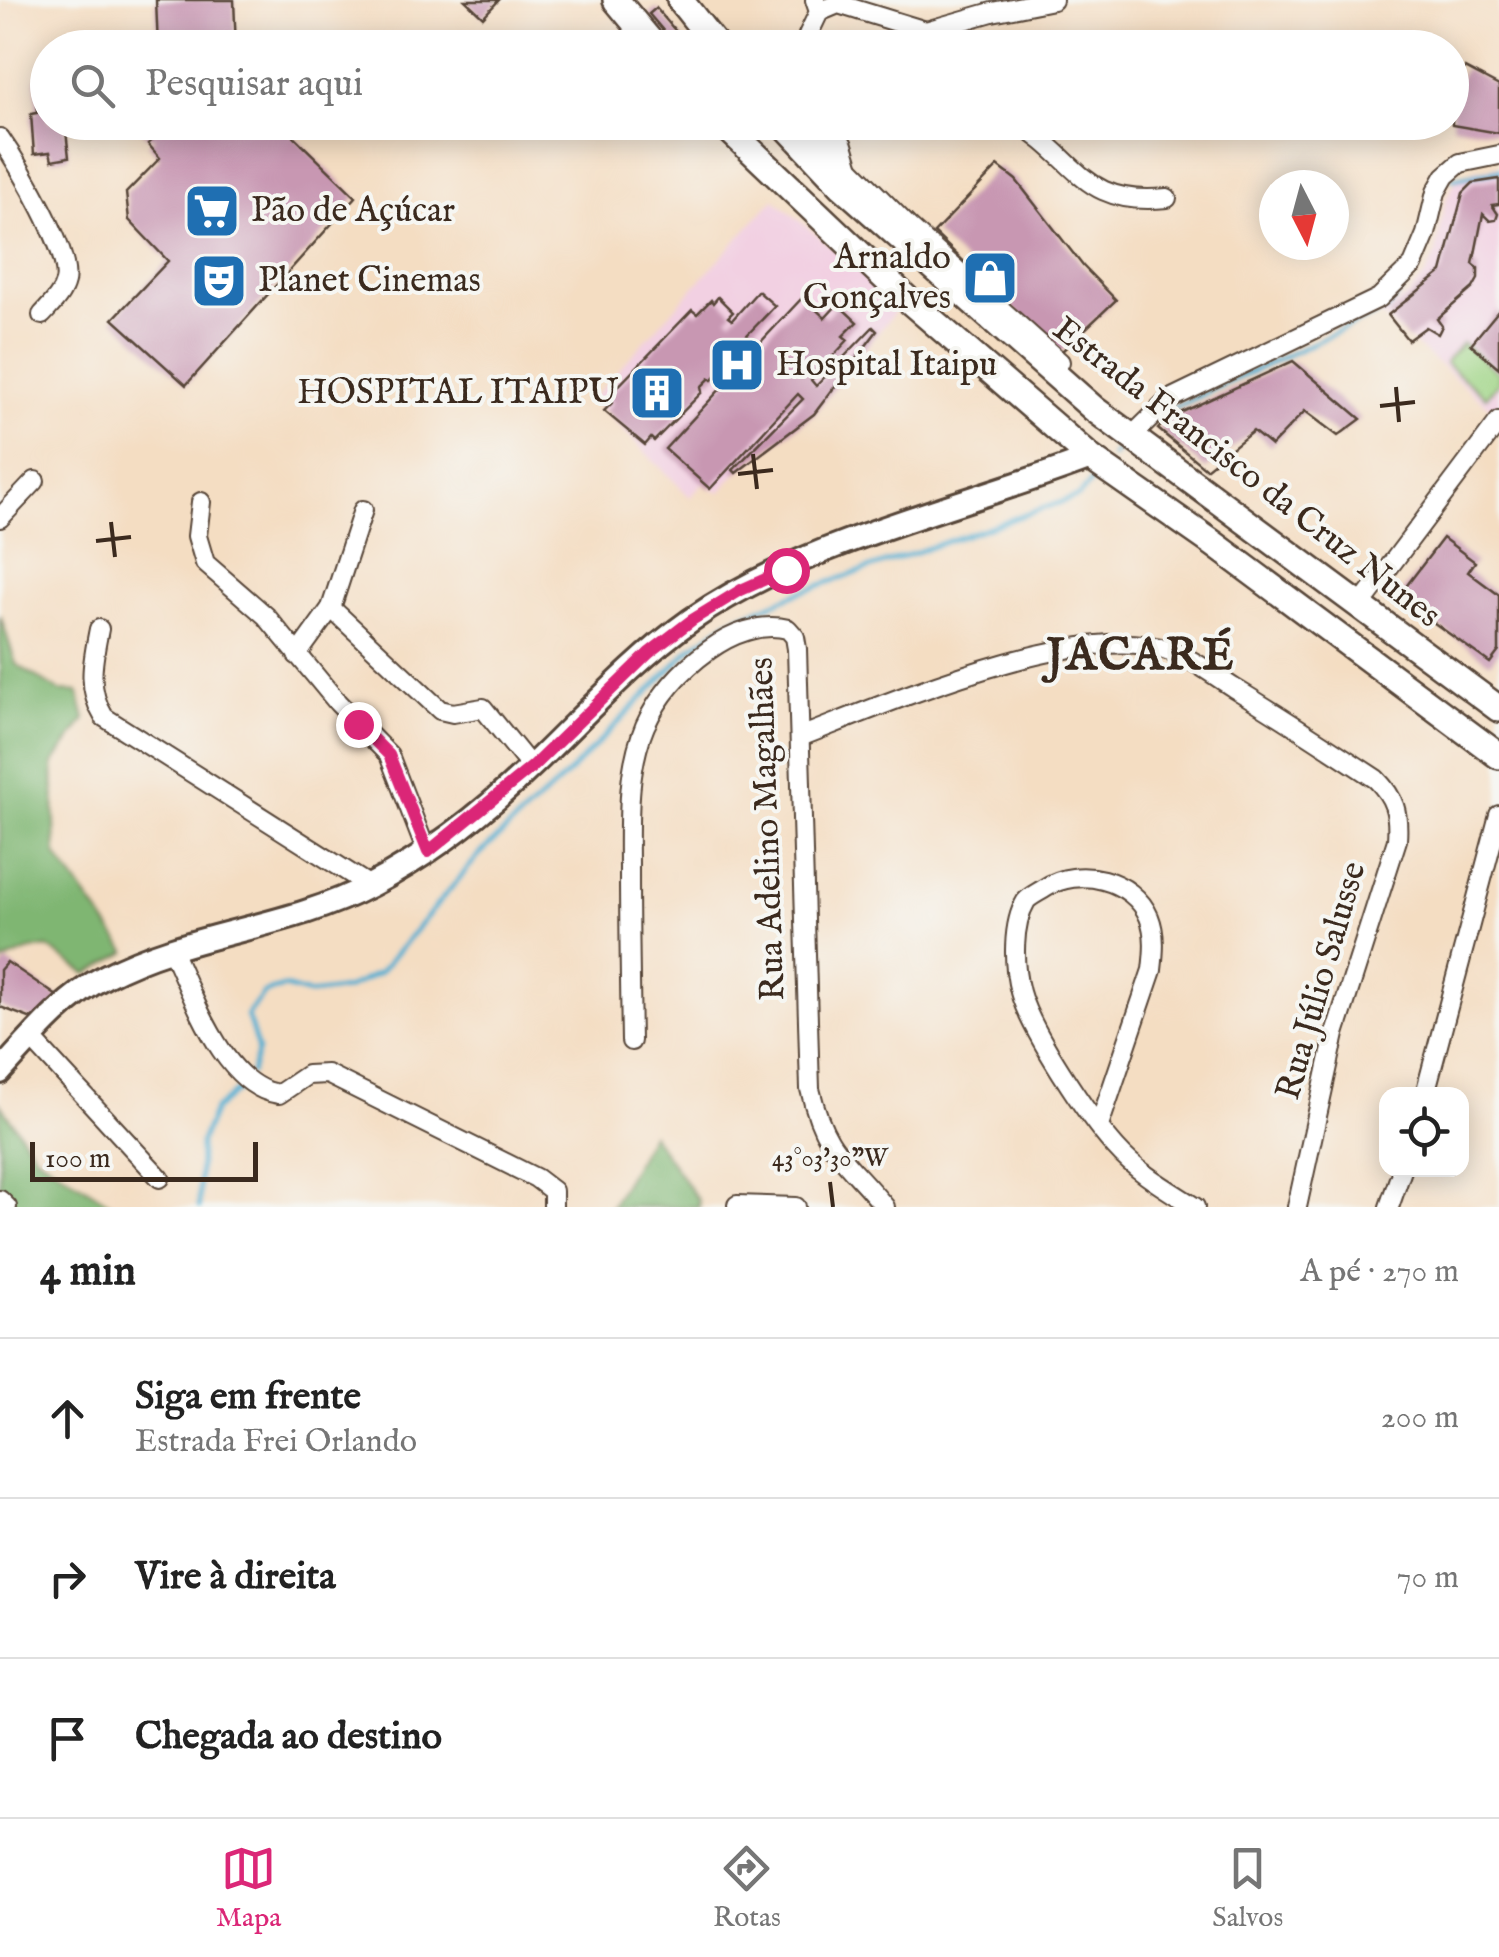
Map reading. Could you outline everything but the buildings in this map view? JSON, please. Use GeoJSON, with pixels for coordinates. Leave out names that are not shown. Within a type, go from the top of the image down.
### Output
{"type":"FeatureCollection","features":[{"type":"Feature","properties":{"kind":"main road"},"geometry":{"type":"LineString","coordinates":[[616,0],[641,30]]}},
{"type":"Feature","properties":{"kind":"main road"},"geometry":{"type":"LineString","coordinates":[[684,0],[705,30]]}},
{"type":"Feature","properties":{"kind":"main road","name":"Estrada Francisco da Cruz Nunes"},"geometry":{"type":"LineString","coordinates":[[740,140],[905,297],[1091,458],[1499,756]]}},
{"type":"Feature","properties":{"kind":"main road","name":"Estrada Francisco da Cruz Nunes"},"geometry":{"type":"LineString","coordinates":[[799,140],[842,186],[1130,438],[1359,606],[1495,698]]}},
{"type":"Feature","properties":{"kind":"main road"},"geometry":{"type":"LineString","coordinates":[[1091,458],[1094,409]]}},
{"type":"Feature","properties":{"kind":"street"},"geometry":{"type":"LineString","coordinates":[[684,0],[715,30]]}},
{"type":"Feature","properties":{"kind":"street"},"geometry":{"type":"LineString","coordinates":[[949,30],[992,12],[1054,0]]}},
{"type":"Feature","properties":{"kind":"street"},"geometry":{"type":"LineString","coordinates":[[810,30],[817,6],[840,2],[907,30]]}},
{"type":"Feature","properties":{"kind":"street"},"geometry":{"type":"LineString","coordinates":[[0,138],[34,193],[64,266],[65,286],[42,315]]}},
{"type":"Feature","properties":{"kind":"street"},"geometry":{"type":"LineString","coordinates":[[821,140],[852,173],[1084,384],[1094,399],[1094,409]]}},
{"type":"Feature","properties":{"kind":"street"},"geometry":{"type":"LineString","coordinates":[[840,140],[852,173]]}},
{"type":"Feature","properties":{"kind":"street"},"geometry":{"type":"LineString","coordinates":[[1041,140],[1089,184],[1107,194],[1143,200],[1168,198]]}},
{"type":"Feature","properties":{"kind":"street"},"geometry":{"type":"LineString","coordinates":[[1130,438],[1170,399],[1379,298],[1413,265],[1426,234],[1436,192],[1445,176],[1460,163],[1499,154]]}},
{"type":"Feature","properties":{"kind":"street"},"geometry":{"type":"LineString","coordinates":[[1359,606],[1499,421]]}},
{"type":"Feature","properties":{"kind":"street"},"geometry":{"type":"LineString","coordinates":[[0,1072],[31,1038],[102,978],[172,950],[285,918],[370,886],[428,852],[532,767],[649,653],[741,590],[861,536],[1091,458]]}},
{"type":"Feature","properties":{"kind":"street"},"geometry":{"type":"LineString","coordinates":[[0,518],[35,481]]}},
{"type":"Feature","properties":{"kind":"street"},"geometry":{"type":"LineString","coordinates":[[201,502],[197,536],[206,562],[266,616],[389,755],[428,852]]}},
{"type":"Feature","properties":{"kind":"street"},"geometry":{"type":"LineString","coordinates":[[297,654],[331,608],[363,510]]}},
{"type":"Feature","properties":{"kind":"street"},"geometry":{"type":"LineString","coordinates":[[331,608],[440,710],[453,713],[483,708],[532,767]]}},
{"type":"Feature","properties":{"kind":"street","name":"Rua Adelino Magalhães"},"geometry":{"type":"LineString","coordinates":[[630,1041],[629,810],[633,768],[644,728],[663,694],[687,666],[738,634],[762,627],[788,629],[795,636],[798,649],[810,1088],[818,1124],[832,1149],[885,1207]]}},
{"type":"Feature","properties":{"kind":"street"},"geometry":{"type":"LineString","coordinates":[[99,629],[92,687],[95,704],[104,717],[370,886]]}},
{"type":"Feature","properties":{"kind":"street","name":"Rua Júlio Salusse"},"geometry":{"type":"LineString","coordinates":[[800,737],[1000,665],[1090,644],[1136,644],[1169,650],[1206,670],[1376,779],[1390,793],[1396,808],[1396,840],[1335,1034],[1297,1207]]}},
{"type":"Feature","properties":{"kind":"street"},"geometry":{"type":"LineString","coordinates":[[1427,1087],[1499,815]]}},
{"type":"Feature","properties":{"kind":"street"},"geometry":{"type":"LineString","coordinates":[[1099,1126],[1152,970],[1155,943],[1149,916],[1130,893],[1108,880],[1081,877],[1051,884],[1027,899],[1018,926],[1020,992],[1041,1038],[1099,1126],[1136,1167],[1195,1207]]}},
{"type":"Feature","properties":{"kind":"street"},"geometry":{"type":"LineString","coordinates":[[172,950],[217,1044],[246,1077],[278,1094],[306,1075],[327,1074],[536,1178],[553,1191],[553,1207]]}},
{"type":"Feature","properties":{"kind":"street"},"geometry":{"type":"LineString","coordinates":[[31,1038],[160,1178]]}},
{"type":"Feature","properties":{"kind":"street"},"geometry":{"type":"LineString","coordinates":[[1389,1207],[1400,1177]]}},
{"type":"Feature","properties":{"kind":"street"},"geometry":{"type":"LineString","coordinates":[[0,1200],[7,1207]]}},
{"type":"Feature","properties":{"kind":"street"},"geometry":{"type":"LineString","coordinates":[[737,1205],[796,1207]]}},
{"type":"Feature","properties":{"kind":"shaded area"},"geometry":{"type":"Polygon","coordinates":[[[1499,166],[1499,405],[1494,411],[1380,315],[1409,295],[1425,276],[1436,253],[1445,201],[1455,182],[1473,171],[1499,166]]]}},
{"type":"Feature","properties":{"kind":"shaded area","name":"Hospital Itaipu"},"geometry":{"type":"Polygon","coordinates":[[[774,199],[897,309],[814,414],[737,473],[720,492],[703,484],[690,497],[592,399],[774,199]]]}},
{"type":"Feature","properties":{"kind":"green space"},"geometry":{"type":"Polygon","coordinates":[[[1462,343],[1499,373],[1499,382],[1486,397],[1445,363],[1462,343]]]}},
{"type":"Feature","properties":{"kind":"green space"},"geometry":{"type":"Polygon","coordinates":[[[0,615],[16,664],[59,691],[78,692],[85,719],[53,764],[56,855],[127,952],[87,974],[47,947],[0,963],[0,615]]]}},
{"type":"Feature","properties":{"kind":"green space"},"geometry":{"type":"Polygon","coordinates":[[[0,1104],[35,1155],[116,1207],[18,1207],[0,1188],[0,1104]]]}},
{"type":"Feature","properties":{"kind":"green space"},"geometry":{"type":"Polygon","coordinates":[[[651,1134],[698,1200],[699,1207],[611,1207],[651,1134]]]}},
{"type":"Feature","properties":{"kind":"waterway"},"geometry":{"type":"LineString","coordinates":[[1453,179],[1499,170]]}},
{"type":"Feature","properties":{"kind":"waterway"},"geometry":{"type":"LineString","coordinates":[[1169,410],[1387,309],[1407,282]]}},
{"type":"Feature","properties":{"kind":"waterway"},"geometry":{"type":"LineString","coordinates":[[1113,456],[1124,441]]}},
{"type":"Feature","properties":{"kind":"waterway"},"geometry":{"type":"LineString","coordinates":[[251,1073],[258,1050],[247,1015],[264,993],[284,987],[310,994],[346,989],[380,972],[480,854],[568,774],[692,647],[728,622],[795,594],[1079,496],[1095,477]]}},
{"type":"Feature","properties":{"kind":"waterway"},"geometry":{"type":"LineString","coordinates":[[199,1207],[200,1143],[214,1110],[246,1083]]}},
{"type":"Feature","properties":{"kind":"place","name":"Pão de Açúcar"},"geometry":{"type":"Point","coordinates":[212,211]}},
{"type":"Feature","properties":{"kind":"place","name":"Arnaldo Gonçalves"},"geometry":{"type":"Point","coordinates":[990,278]}},
{"type":"Feature","properties":{"kind":"place","name":"Planet Cinemas"},"geometry":{"type":"Point","coordinates":[219,281]}},
{"type":"Feature","properties":{"kind":"place","name":"Hospital Itaipu"},"geometry":{"type":"Point","coordinates":[737,365]}},
{"type":"Feature","properties":{"kind":"place","name":"HOSPITAL ITAIPU"},"geometry":{"type":"Point","coordinates":[657,393]}},
{"type":"Feature","properties":{"kind":"district","name":"JACARÉ"},"geometry":{"type":"Point","coordinates":[1141,656]}},
{"type":"Feature","properties":{"kind":"route"},"geometry":{"type":"LineString","coordinates":[[358,724],[389,755],[428,852],[532,767],[649,653],[741,590],[786,570]]}}]}
